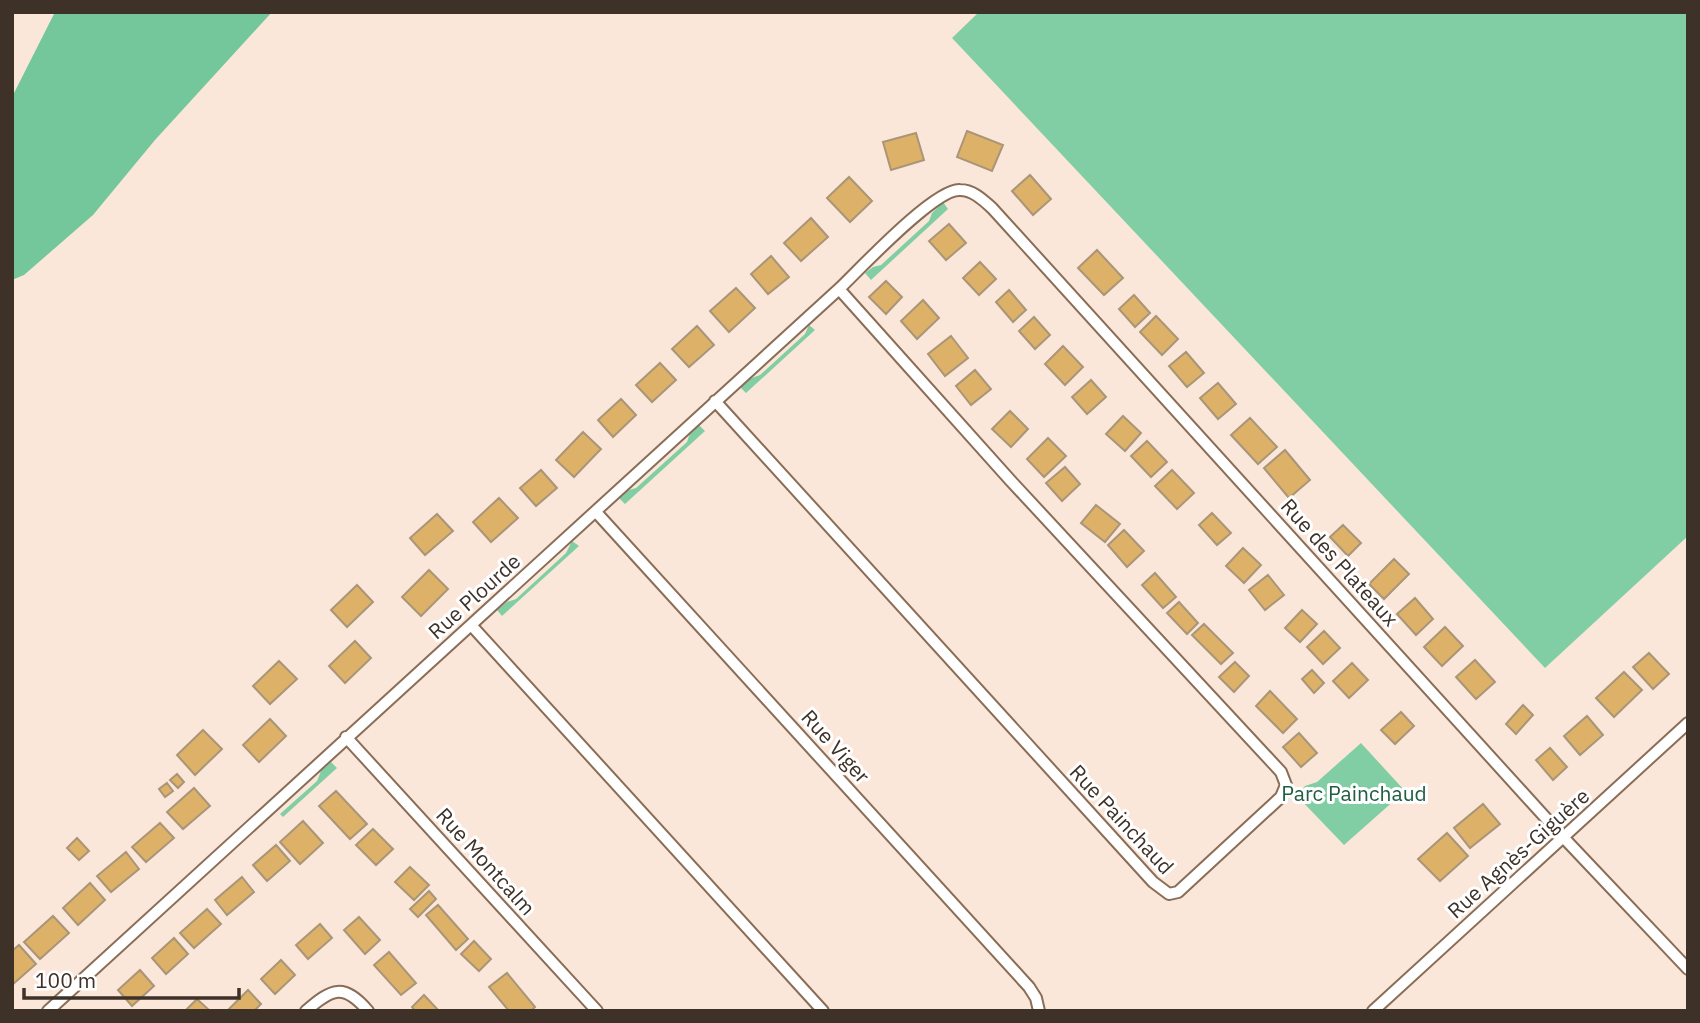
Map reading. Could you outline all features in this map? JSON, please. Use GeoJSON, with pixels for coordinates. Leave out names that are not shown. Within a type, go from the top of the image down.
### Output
{"type":"FeatureCollection","features":[{"type":"Feature","properties":{"kind":"street","name":"Rue Plourde"},"geometry":{"type":"LineString","coordinates":[[48,1011],[925,208],[942,194],[959,189]]}},
{"type":"Feature","properties":{"kind":"street","name":"Rue des Plateaux"},"geometry":{"type":"LineString","coordinates":[[959,189],[976,195],[992,208],[1563,837],[1688,969]]}},
{"type":"Feature","properties":{"kind":"street","name":"Rue Painchaud"},"geometry":{"type":"LineString","coordinates":[[715,401],[1153,882],[1168,894],[1178,892],[1282,797],[1286,785],[1281,772],[1019,490],[839,289]]}},
{"type":"Feature","properties":{"kind":"street","name":"Rue Viger"},"geometry":{"type":"LineString","coordinates":[[596,512],[1029,987],[1037,998],[1039,1011]]}},
{"type":"Feature","properties":{"kind":"street"},"geometry":{"type":"LineString","coordinates":[[471,625],[823,1011]]}},
{"type":"Feature","properties":{"kind":"street","name":"Rue Agnès-Giguère"},"geometry":{"type":"LineString","coordinates":[[1373,1011],[1688,723]]}},
{"type":"Feature","properties":{"kind":"street","name":"Rue Montcalm"},"geometry":{"type":"LineString","coordinates":[[346,737],[597,1011]]}},
{"type":"Feature","properties":{"kind":"street"},"geometry":{"type":"LineString","coordinates":[[306,1011],[330,992],[342,991],[351,994],[368,1011]]}},
{"type":"Feature","properties":{"kind":"green space"},"geometry":{"type":"Polygon","coordinates":[[[55,12],[272,12],[155,140],[93,215],[24,275],[12,280],[12,97],[55,12]]]}},
{"type":"Feature","properties":{"kind":"green space"},"geometry":{"type":"Polygon","coordinates":[[[979,12],[1688,12],[1688,536],[1545,668],[952,38],[979,12]]]}},
{"type":"Feature","properties":{"kind":"green space"},"geometry":{"type":"Polygon","coordinates":[[[943,202],[948,209],[871,280],[865,273],[881,265],[929,221],[932,213],[943,202]]]}},
{"type":"Feature","properties":{"kind":"green space"},"geometry":{"type":"Polygon","coordinates":[[[809,325],[815,330],[746,393],[740,387],[749,379],[760,375],[805,334],[809,325]]]}},
{"type":"Feature","properties":{"kind":"green space"},"geometry":{"type":"Polygon","coordinates":[[[699,425],[705,431],[625,504],[619,498],[636,488],[687,442],[690,433],[699,425]]]}},
{"type":"Feature","properties":{"kind":"green space"},"geometry":{"type":"Polygon","coordinates":[[[572,541],[579,546],[502,616],[497,610],[516,599],[566,553],[572,541]]]}},
{"type":"Feature","properties":{"kind":"green space","name":"Parc Painchaud"},"geometry":{"type":"Polygon","coordinates":[[[1361,743],[1405,791],[1344,845],[1297,796],[1305,786],[1317,782],[1361,743]]]}},
{"type":"Feature","properties":{"kind":"green space"},"geometry":{"type":"Polygon","coordinates":[[[331,762],[337,768],[283,817],[280,814],[317,781],[321,771],[331,762]]]}},
{"type":"Feature","properties":{"kind":"building"},"geometry":{"type":"Polygon","coordinates":[[[967,131],[1003,145],[992,171],[957,157],[967,131]]]}},
{"type":"Feature","properties":{"kind":"building"},"geometry":{"type":"Polygon","coordinates":[[[916,133],[924,160],[891,170],[883,142],[916,133]]]}},
{"type":"Feature","properties":{"kind":"building"},"geometry":{"type":"Polygon","coordinates":[[[1030,175],[1051,199],[1033,215],[1012,191],[1030,175]]]}},
{"type":"Feature","properties":{"kind":"building"},"geometry":{"type":"Polygon","coordinates":[[[849,177],[872,201],[850,222],[827,198],[849,177]]]}},
{"type":"Feature","properties":{"kind":"building"},"geometry":{"type":"Polygon","coordinates":[[[811,218],[828,237],[801,261],[784,243],[811,218]]]}},
{"type":"Feature","properties":{"kind":"building"},"geometry":{"type":"Polygon","coordinates":[[[949,224],[966,243],[946,260],[929,241],[949,224]]]}},
{"type":"Feature","properties":{"kind":"building"},"geometry":{"type":"Polygon","coordinates":[[[1097,250],[1123,278],[1104,295],[1078,268],[1097,250]]]}},
{"type":"Feature","properties":{"kind":"building"},"geometry":{"type":"Polygon","coordinates":[[[771,256],[789,277],[768,294],[751,274],[771,256]]]}},
{"type":"Feature","properties":{"kind":"building"},"geometry":{"type":"Polygon","coordinates":[[[980,262],[996,279],[979,295],[963,278],[980,262]]]}},
{"type":"Feature","properties":{"kind":"building"},"geometry":{"type":"Polygon","coordinates":[[[886,281],[902,297],[886,314],[869,297],[886,281]]]}},
{"type":"Feature","properties":{"kind":"building"},"geometry":{"type":"Polygon","coordinates":[[[736,288],[755,308],[729,332],[710,311],[736,288]]]}},
{"type":"Feature","properties":{"kind":"building"},"geometry":{"type":"Polygon","coordinates":[[[1009,290],[1026,310],[1013,322],[996,302],[1009,290]]]}},
{"type":"Feature","properties":{"kind":"building"},"geometry":{"type":"Polygon","coordinates":[[[1134,295],[1150,313],[1135,327],[1119,309],[1134,295]]]}},
{"type":"Feature","properties":{"kind":"building"},"geometry":{"type":"Polygon","coordinates":[[[923,300],[939,318],[917,339],[901,321],[923,300]]]}},
{"type":"Feature","properties":{"kind":"building"},"geometry":{"type":"Polygon","coordinates":[[[1156,316],[1178,339],[1162,355],[1140,332],[1156,316]]]}},
{"type":"Feature","properties":{"kind":"building"},"geometry":{"type":"Polygon","coordinates":[[[1034,317],[1050,335],[1035,349],[1019,331],[1034,317]]]}},
{"type":"Feature","properties":{"kind":"building"},"geometry":{"type":"Polygon","coordinates":[[[697,326],[714,345],[689,367],[672,349],[697,326]]]}},
{"type":"Feature","properties":{"kind":"building"},"geometry":{"type":"Polygon","coordinates":[[[951,336],[968,358],[945,376],[928,354],[951,336]]]}},
{"type":"Feature","properties":{"kind":"building"},"geometry":{"type":"Polygon","coordinates":[[[1063,346],[1083,367],[1065,385],[1045,364],[1063,346]]]}},
{"type":"Feature","properties":{"kind":"building"},"geometry":{"type":"Polygon","coordinates":[[[1186,352],[1204,373],[1187,387],[1169,366],[1186,352]]]}},
{"type":"Feature","properties":{"kind":"building"},"geometry":{"type":"Polygon","coordinates":[[[660,363],[676,380],[652,402],[636,385],[660,363]]]}},
{"type":"Feature","properties":{"kind":"building"},"geometry":{"type":"Polygon","coordinates":[[[975,370],[991,389],[971,405],[956,386],[975,370]]]}},
{"type":"Feature","properties":{"kind":"building"},"geometry":{"type":"Polygon","coordinates":[[[1091,380],[1106,397],[1087,414],[1072,397],[1091,380]]]}},
{"type":"Feature","properties":{"kind":"building"},"geometry":{"type":"Polygon","coordinates":[[[1218,383],[1236,404],[1218,419],[1200,398],[1218,383]]]}},
{"type":"Feature","properties":{"kind":"building"},"geometry":{"type":"Polygon","coordinates":[[[621,399],[636,415],[613,437],[598,420],[621,399]]]}},
{"type":"Feature","properties":{"kind":"building"},"geometry":{"type":"Polygon","coordinates":[[[1010,411],[1028,429],[1011,447],[992,429],[1010,411]]]}},
{"type":"Feature","properties":{"kind":"building"},"geometry":{"type":"Polygon","coordinates":[[[1123,416],[1141,433],[1125,451],[1106,434],[1123,416]]]}},
{"type":"Feature","properties":{"kind":"building"},"geometry":{"type":"Polygon","coordinates":[[[1250,418],[1277,447],[1258,464],[1231,435],[1250,418]]]}},
{"type":"Feature","properties":{"kind":"building"},"geometry":{"type":"Polygon","coordinates":[[[583,432],[601,449],[574,477],[556,460],[583,432]]]}},
{"type":"Feature","properties":{"kind":"building"},"geometry":{"type":"Polygon","coordinates":[[[1048,438],[1066,456],[1044,477],[1027,459],[1048,438]]]}},
{"type":"Feature","properties":{"kind":"building"},"geometry":{"type":"Polygon","coordinates":[[[1147,441],[1167,462],[1151,477],[1131,456],[1147,441]]]}},
{"type":"Feature","properties":{"kind":"building"},"geometry":{"type":"Polygon","coordinates":[[[1285,450],[1310,480],[1289,498],[1264,468],[1285,450]]]}},
{"type":"Feature","properties":{"kind":"building"},"geometry":{"type":"Polygon","coordinates":[[[1065,467],[1080,484],[1062,501],[1046,483],[1065,467]]]}},
{"type":"Feature","properties":{"kind":"building"},"geometry":{"type":"Polygon","coordinates":[[[541,470],[557,488],[536,506],[520,488],[541,470]]]}},
{"type":"Feature","properties":{"kind":"building"},"geometry":{"type":"Polygon","coordinates":[[[1172,470],[1194,493],[1177,509],[1155,486],[1172,470]]]}},
{"type":"Feature","properties":{"kind":"building"},"geometry":{"type":"Polygon","coordinates":[[[499,498],[518,518],[491,542],[473,522],[499,498]]]}},
{"type":"Feature","properties":{"kind":"building"},"geometry":{"type":"Polygon","coordinates":[[[1096,505],[1120,524],[1105,542],[1081,523],[1096,505]]]}},
{"type":"Feature","properties":{"kind":"building"},"geometry":{"type":"Polygon","coordinates":[[[1212,513],[1231,533],[1217,545],[1199,525],[1212,513]]]}},
{"type":"Feature","properties":{"kind":"building"},"geometry":{"type":"Polygon","coordinates":[[[437,514],[453,531],[425,555],[410,538],[437,514]]]}},
{"type":"Feature","properties":{"kind":"building"},"geometry":{"type":"Polygon","coordinates":[[[1343,525],[1361,543],[1348,556],[1330,537],[1343,525]]]}},
{"type":"Feature","properties":{"kind":"building"},"geometry":{"type":"Polygon","coordinates":[[[1124,530],[1144,551],[1127,567],[1108,545],[1124,530]]]}},
{"type":"Feature","properties":{"kind":"building"},"geometry":{"type":"Polygon","coordinates":[[[1243,548],[1261,565],[1244,583],[1226,566],[1243,548]]]}},
{"type":"Feature","properties":{"kind":"building"},"geometry":{"type":"Polygon","coordinates":[[[1394,559],[1409,574],[1384,599],[1369,584],[1394,559]]]}},
{"type":"Feature","properties":{"kind":"building"},"geometry":{"type":"Polygon","coordinates":[[[429,570],[448,589],[421,616],[402,597],[429,570]]]}},
{"type":"Feature","properties":{"kind":"building"},"geometry":{"type":"Polygon","coordinates":[[[1155,573],[1176,597],[1163,608],[1142,585],[1155,573]]]}},
{"type":"Feature","properties":{"kind":"building"},"geometry":{"type":"Polygon","coordinates":[[[1268,575],[1284,595],[1265,610],[1249,590],[1268,575]]]}},
{"type":"Feature","properties":{"kind":"building"},"geometry":{"type":"Polygon","coordinates":[[[357,585],[373,602],[347,627],[331,610],[357,585]]]}},
{"type":"Feature","properties":{"kind":"building"},"geometry":{"type":"Polygon","coordinates":[[[1415,598],[1433,619],[1416,635],[1397,614],[1415,598]]]}},
{"type":"Feature","properties":{"kind":"building"},"geometry":{"type":"Polygon","coordinates":[[[1179,602],[1198,623],[1187,634],[1167,613],[1179,602]]]}},
{"type":"Feature","properties":{"kind":"building"},"geometry":{"type":"Polygon","coordinates":[[[1302,610],[1317,624],[1300,642],[1285,628],[1302,610]]]}},
{"type":"Feature","properties":{"kind":"building"},"geometry":{"type":"Polygon","coordinates":[[[1204,624],[1233,653],[1221,664],[1192,635],[1204,624]]]}},
{"type":"Feature","properties":{"kind":"building"},"geometry":{"type":"Polygon","coordinates":[[[1445,627],[1463,646],[1442,666],[1424,647],[1445,627]]]}},
{"type":"Feature","properties":{"kind":"building"},"geometry":{"type":"Polygon","coordinates":[[[1324,631],[1340,648],[1323,664],[1307,647],[1324,631]]]}},
{"type":"Feature","properties":{"kind":"building"},"geometry":{"type":"Polygon","coordinates":[[[355,641],[371,658],[345,683],[329,666],[355,641]]]}},
{"type":"Feature","properties":{"kind":"building"},"geometry":{"type":"Polygon","coordinates":[[[1649,653],[1669,674],[1653,689],[1633,667],[1649,653]]]}},
{"type":"Feature","properties":{"kind":"building"},"geometry":{"type":"Polygon","coordinates":[[[1475,660],[1495,682],[1476,699],[1456,677],[1475,660]]]}},
{"type":"Feature","properties":{"kind":"building"},"geometry":{"type":"Polygon","coordinates":[[[279,661],[297,679],[270,704],[253,686],[279,661]]]}},
{"type":"Feature","properties":{"kind":"building"},"geometry":{"type":"Polygon","coordinates":[[[1235,662],[1249,676],[1234,692],[1219,677],[1235,662]]]}},
{"type":"Feature","properties":{"kind":"building"},"geometry":{"type":"Polygon","coordinates":[[[1352,663],[1368,680],[1349,698],[1333,681],[1352,663]]]}},
{"type":"Feature","properties":{"kind":"building"},"geometry":{"type":"Polygon","coordinates":[[[1312,670],[1324,683],[1314,693],[1302,679],[1312,670]]]}},
{"type":"Feature","properties":{"kind":"building"},"geometry":{"type":"Polygon","coordinates":[[[1624,672],[1642,690],[1614,717],[1596,698],[1624,672]]]}},
{"type":"Feature","properties":{"kind":"building"},"geometry":{"type":"Polygon","coordinates":[[[1270,691],[1297,719],[1283,733],[1256,706],[1270,691]]]}},
{"type":"Feature","properties":{"kind":"building"},"geometry":{"type":"Polygon","coordinates":[[[1523,705],[1533,715],[1516,734],[1506,724],[1523,705]]]}},
{"type":"Feature","properties":{"kind":"building"},"geometry":{"type":"Polygon","coordinates":[[[1401,712],[1414,726],[1395,744],[1381,730],[1401,712]]]}},
{"type":"Feature","properties":{"kind":"building"},"geometry":{"type":"Polygon","coordinates":[[[1587,716],[1603,735],[1580,755],[1564,736],[1587,716]]]}},
{"type":"Feature","properties":{"kind":"building"},"geometry":{"type":"Polygon","coordinates":[[[270,719],[286,736],[259,762],[243,745],[270,719]]]}},
{"type":"Feature","properties":{"kind":"building"},"geometry":{"type":"Polygon","coordinates":[[[203,730],[222,749],[195,775],[177,755],[203,730]]]}},
{"type":"Feature","properties":{"kind":"building"},"geometry":{"type":"Polygon","coordinates":[[[1299,733],[1317,753],[1301,767],[1283,747],[1299,733]]]}},
{"type":"Feature","properties":{"kind":"building"},"geometry":{"type":"Polygon","coordinates":[[[1550,748],[1567,767],[1553,780],[1536,760],[1550,748]]]}},
{"type":"Feature","properties":{"kind":"building"},"geometry":{"type":"Polygon","coordinates":[[[177,774],[184,782],[178,788],[170,780],[177,774]]]}},
{"type":"Feature","properties":{"kind":"building"},"geometry":{"type":"Polygon","coordinates":[[[167,783],[173,791],[165,797],[159,789],[167,783]]]}},
{"type":"Feature","properties":{"kind":"building"},"geometry":{"type":"Polygon","coordinates":[[[194,788],[210,806],[183,829],[167,812],[194,788]]]}},
{"type":"Feature","properties":{"kind":"building"},"geometry":{"type":"Polygon","coordinates":[[[336,791],[367,824],[350,839],[319,806],[336,791]]]}},
{"type":"Feature","properties":{"kind":"building"},"geometry":{"type":"Polygon","coordinates":[[[1483,804],[1500,824],[1470,848],[1454,828],[1483,804]]]}},
{"type":"Feature","properties":{"kind":"building"},"geometry":{"type":"Polygon","coordinates":[[[303,821],[323,843],[300,864],[280,842],[303,821]]]}},
{"type":"Feature","properties":{"kind":"building"},"geometry":{"type":"Polygon","coordinates":[[[160,823],[174,838],[146,862],[132,847],[160,823]]]}},
{"type":"Feature","properties":{"kind":"building"},"geometry":{"type":"Polygon","coordinates":[[[373,829],[393,849],[376,865],[356,845],[373,829]]]}},
{"type":"Feature","properties":{"kind":"building"},"geometry":{"type":"Polygon","coordinates":[[[1447,833],[1468,856],[1440,881],[1418,859],[1447,833]]]}},
{"type":"Feature","properties":{"kind":"building"},"geometry":{"type":"Polygon","coordinates":[[[77,838],[89,851],[79,860],[67,848],[77,838]]]}},
{"type":"Feature","properties":{"kind":"building"},"geometry":{"type":"Polygon","coordinates":[[[276,845],[290,861],[267,881],[253,865],[276,845]]]}},
{"type":"Feature","properties":{"kind":"building"},"geometry":{"type":"Polygon","coordinates":[[[126,852],[139,869],[111,892],[97,876],[126,852]]]}},
{"type":"Feature","properties":{"kind":"building"},"geometry":{"type":"Polygon","coordinates":[[[410,867],[429,885],[414,900],[395,882],[410,867]]]}},
{"type":"Feature","properties":{"kind":"building"},"geometry":{"type":"Polygon","coordinates":[[[242,877],[254,892],[227,915],[215,900],[242,877]]]}},
{"type":"Feature","properties":{"kind":"building"},"geometry":{"type":"Polygon","coordinates":[[[90,883],[105,900],[78,925],[63,908],[90,883]]]}},
{"type":"Feature","properties":{"kind":"building"},"geometry":{"type":"Polygon","coordinates":[[[429,891],[436,899],[418,917],[410,909],[429,891]]]}},
{"type":"Feature","properties":{"kind":"building"},"geometry":{"type":"Polygon","coordinates":[[[438,905],[468,939],[456,950],[426,915],[438,905]]]}},
{"type":"Feature","properties":{"kind":"building"},"geometry":{"type":"Polygon","coordinates":[[[207,909],[221,924],[194,948],[180,933],[207,909]]]}},
{"type":"Feature","properties":{"kind":"building"},"geometry":{"type":"Polygon","coordinates":[[[53,916],[69,933],[40,959],[24,942],[53,916]]]}},
{"type":"Feature","properties":{"kind":"building"},"geometry":{"type":"Polygon","coordinates":[[[359,917],[380,940],[365,954],[344,930],[359,917]]]}},
{"type":"Feature","properties":{"kind":"building"},"geometry":{"type":"Polygon","coordinates":[[[320,924],[332,938],[308,959],[296,945],[320,924]]]}},
{"type":"Feature","properties":{"kind":"building"},"geometry":{"type":"Polygon","coordinates":[[[174,938],[188,954],[166,974],[152,958],[174,938]]]}},
{"type":"Feature","properties":{"kind":"building"},"geometry":{"type":"Polygon","coordinates":[[[474,941],[491,959],[479,971],[461,954],[474,941]]]}},
{"type":"Feature","properties":{"kind":"building"},"geometry":{"type":"Polygon","coordinates":[[[19,945],[36,964],[12,985],[12,951],[19,945]]]}},
{"type":"Feature","properties":{"kind":"building"},"geometry":{"type":"Polygon","coordinates":[[[389,952],[416,983],[401,995],[374,965],[389,952]]]}},
{"type":"Feature","properties":{"kind":"building"},"geometry":{"type":"Polygon","coordinates":[[[281,960],[295,975],[275,994],[261,979],[281,960]]]}},
{"type":"Feature","properties":{"kind":"building"},"geometry":{"type":"Polygon","coordinates":[[[140,970],[154,986],[132,1006],[118,990],[140,970]]]}},
{"type":"Feature","properties":{"kind":"building"},"geometry":{"type":"Polygon","coordinates":[[[507,973],[535,1007],[531,1011],[509,1011],[489,987],[507,973]]]}},
{"type":"Feature","properties":{"kind":"building"},"geometry":{"type":"Polygon","coordinates":[[[248,990],[261,1004],[254,1011],[227,1011],[248,990]]]}},
{"type":"Feature","properties":{"kind":"building"},"geometry":{"type":"Polygon","coordinates":[[[424,995],[439,1011],[415,1011],[412,1007],[424,995]]]}},
{"type":"Feature","properties":{"kind":"building"},"geometry":{"type":"Polygon","coordinates":[[[197,999],[209,1010],[185,1011],[197,999]]]}}]}
